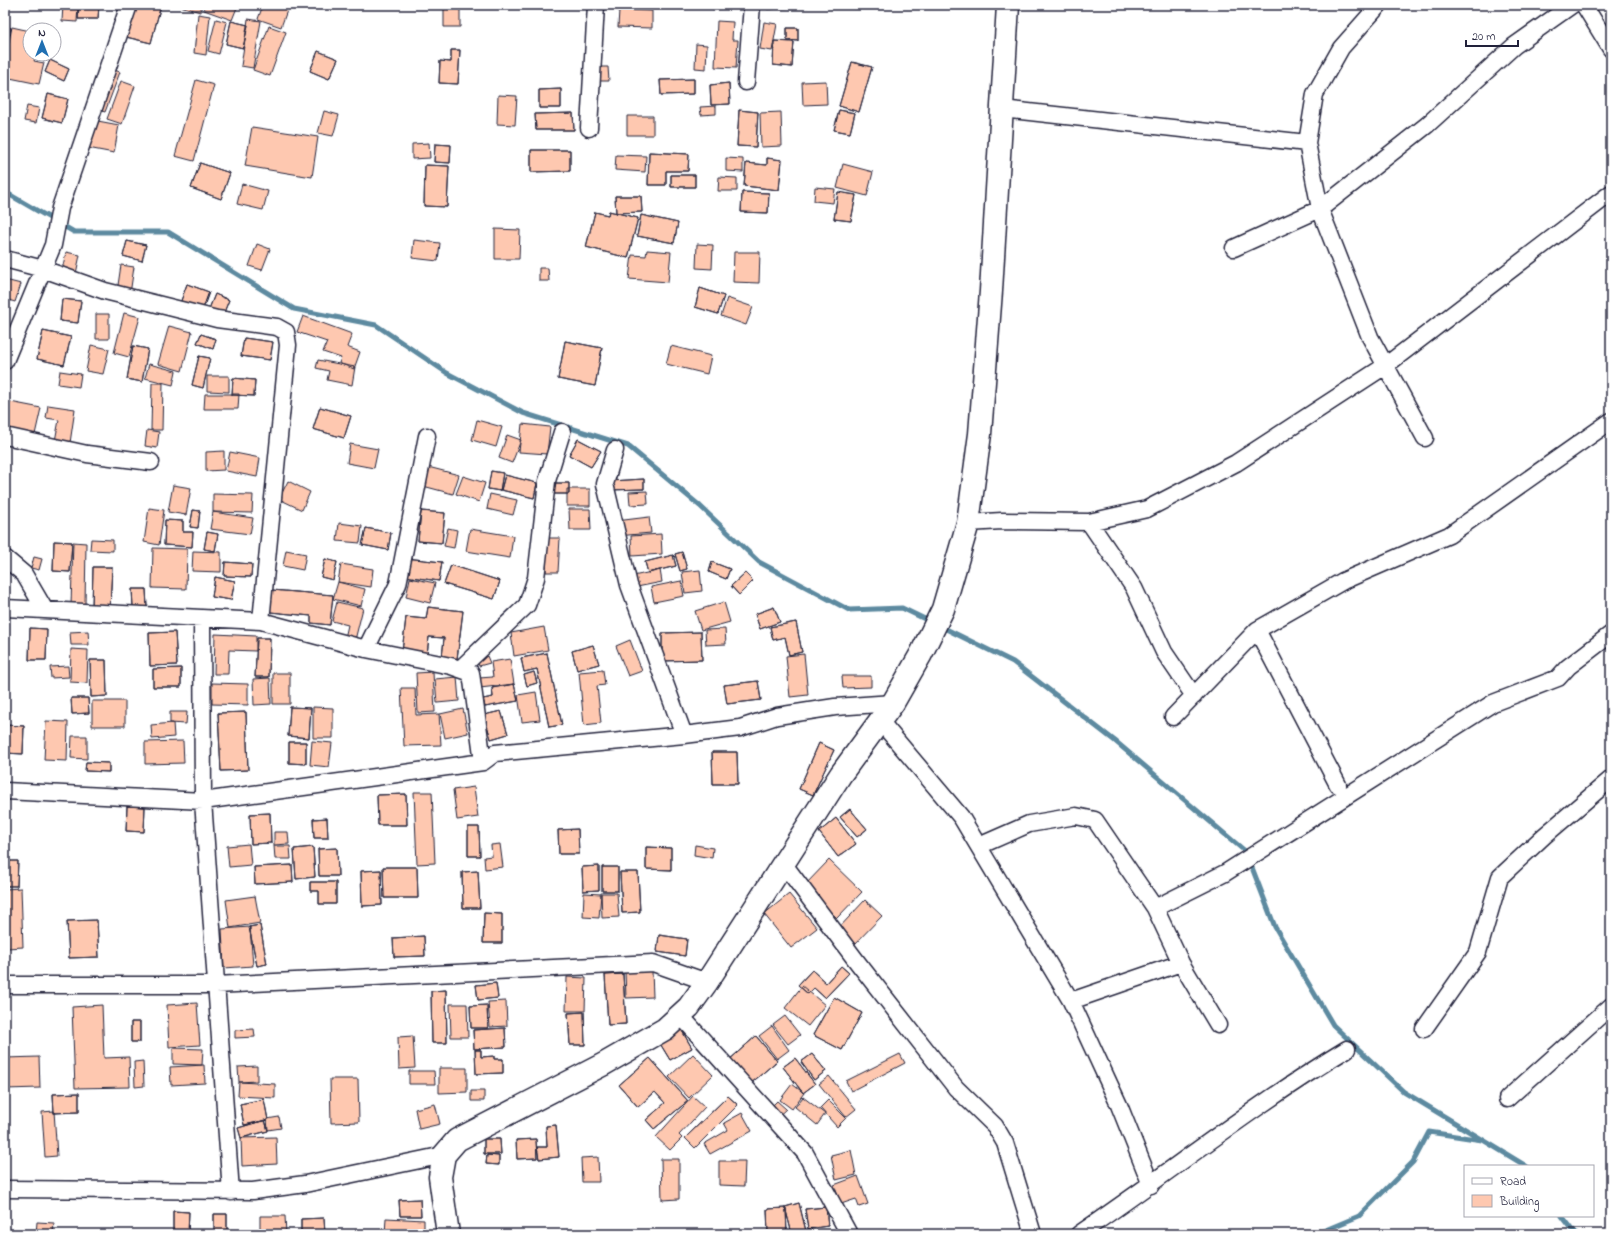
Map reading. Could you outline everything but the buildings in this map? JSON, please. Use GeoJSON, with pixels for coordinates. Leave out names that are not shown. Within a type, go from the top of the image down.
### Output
{"type":"FeatureCollection","features":[{"type":"Feature","properties":{"kind":"street"},"geometry":{"type":"LineString","coordinates":[[5,361],[53,245],[60,208],[129,5]]}},
{"type":"Feature","properties":{"kind":"street"},"geometry":{"type":"LineString","coordinates":[[589,128],[596,5]]}},
{"type":"Feature","properties":{"kind":"street"},"geometry":{"type":"LineString","coordinates":[[746,82],[752,5]]}},
{"type":"Feature","properties":{"kind":"street"},"geometry":{"type":"LineString","coordinates":[[448,1234],[440,1177],[444,1155],[457,1140],[610,1060],[665,1029],[689,1007],[707,982],[841,774],[893,703],[921,654],[943,609],[968,522],[980,434],[992,291],[1008,5]]}},
{"type":"Feature","properties":{"kind":"street"},"geometry":{"type":"LineString","coordinates":[[1379,5],[1341,48],[1315,94],[1307,143],[1320,209],[1370,337],[1425,438]]}},
{"type":"Feature","properties":{"kind":"street"},"geometry":{"type":"LineString","coordinates":[[1234,248],[1320,209],[1427,125],[1514,46],[1572,5]]}},
{"type":"Feature","properties":{"kind":"street"},"geometry":{"type":"LineString","coordinates":[[1584,5],[1611,49]]}},
{"type":"Feature","properties":{"kind":"street"},"geometry":{"type":"LineString","coordinates":[[1002,109],[1307,143]]}},
{"type":"Feature","properties":{"kind":"street"},"geometry":{"type":"LineString","coordinates":[[968,522],[1089,522],[1147,509],[1229,466],[1385,366],[1611,193]]}},
{"type":"Feature","properties":{"kind":"street"},"geometry":{"type":"LineString","coordinates":[[5,259],[43,269],[106,291],[217,319],[277,328],[286,332],[288,345],[261,621]]}},
{"type":"Feature","properties":{"kind":"street"},"geometry":{"type":"LineString","coordinates":[[1173,717],[1257,630],[1343,581],[1449,535],[1611,420]]}},
{"type":"Feature","properties":{"kind":"street"},"geometry":{"type":"LineString","coordinates":[[460,670],[527,605],[536,578],[547,481],[562,432]]}},
{"type":"Feature","properties":{"kind":"street"},"geometry":{"type":"LineString","coordinates":[[5,436],[87,454],[151,462]]}},
{"type":"Feature","properties":{"kind":"street"},"geometry":{"type":"LineString","coordinates":[[366,649],[398,584],[427,436]]}},
{"type":"Feature","properties":{"kind":"street"},"geometry":{"type":"LineString","coordinates":[[615,450],[605,484],[629,585],[684,735]]}},
{"type":"Feature","properties":{"kind":"street"},"geometry":{"type":"LineString","coordinates":[[1089,522],[1134,588],[1164,652],[1194,696]]}},
{"type":"Feature","properties":{"kind":"street"},"geometry":{"type":"LineString","coordinates":[[5,558],[24,574],[45,610]]}},
{"type":"Feature","properties":{"kind":"street"},"geometry":{"type":"LineString","coordinates":[[5,608],[261,621],[366,649],[471,673],[483,762]]}},
{"type":"Feature","properties":{"kind":"street"},"geometry":{"type":"LineString","coordinates":[[202,619],[203,801],[231,1192]]}},
{"type":"Feature","properties":{"kind":"street"},"geometry":{"type":"LineString","coordinates":[[1257,630],[1338,785]]}},
{"type":"Feature","properties":{"kind":"street"},"geometry":{"type":"LineString","coordinates":[[1155,908],[1225,873],[1493,703],[1558,678],[1568,667],[1611,634]]}},
{"type":"Feature","properties":{"kind":"street"},"geometry":{"type":"LineString","coordinates":[[5,791],[203,801],[483,762],[495,753],[684,735],[740,728],[777,716],[835,708],[893,703]]}},
{"type":"Feature","properties":{"kind":"street"},"geometry":{"type":"LineString","coordinates":[[880,721],[961,817],[1071,1001],[1119,1105],[1151,1185]]}},
{"type":"Feature","properties":{"kind":"street"},"geometry":{"type":"LineString","coordinates":[[1424,1029],[1478,952],[1500,877],[1611,779]]}},
{"type":"Feature","properties":{"kind":"street"},"geometry":{"type":"LineString","coordinates":[[979,846],[1029,824],[1076,816],[1095,820],[1155,908],[1181,963],[1218,1024]]}},
{"type":"Feature","properties":{"kind":"street"},"geometry":{"type":"LineString","coordinates":[[783,863],[956,1088],[995,1126],[1005,1143],[1033,1234]]}},
{"type":"Feature","properties":{"kind":"street"},"geometry":{"type":"LineString","coordinates":[[5,985],[216,985],[653,963],[707,982]]}},
{"type":"Feature","properties":{"kind":"street"},"geometry":{"type":"LineString","coordinates":[[1071,1001],[1181,963]]}},
{"type":"Feature","properties":{"kind":"street"},"geometry":{"type":"LineString","coordinates":[[1508,1099],[1611,1006]]}},
{"type":"Feature","properties":{"kind":"street"},"geometry":{"type":"LineString","coordinates":[[680,1015],[805,1153],[849,1234]]}},
{"type":"Feature","properties":{"kind":"street"},"geometry":{"type":"LineString","coordinates":[[1079,1234],[1151,1185],[1296,1080],[1347,1049]]}},
{"type":"Feature","properties":{"kind":"street"},"geometry":{"type":"LineString","coordinates":[[5,1189],[231,1192],[305,1184],[444,1155]]}},
{"type":"Feature","properties":{"kind":"waterway"},"geometry":{"type":"LineString","coordinates":[[5,192],[74,232],[168,232],[294,309],[376,325],[447,373],[523,413],[628,446],[700,506],[759,562],[849,610],[902,608],[931,622]]}},
{"type":"Feature","properties":{"kind":"waterway"},"geometry":{"type":"LineString","coordinates":[[940,626],[1013,662],[1115,741],[1246,852],[1275,927],[1333,1025],[1404,1092],[1524,1165]]}},
{"type":"Feature","properties":{"kind":"waterway"},"geometry":{"type":"LineString","coordinates":[[1316,1234],[1359,1216],[1413,1162],[1429,1132],[1482,1140]]}},
{"type":"Feature","properties":{"kind":"waterway"},"geometry":{"type":"LineString","coordinates":[[1563,1217],[1576,1234]]}}]}
